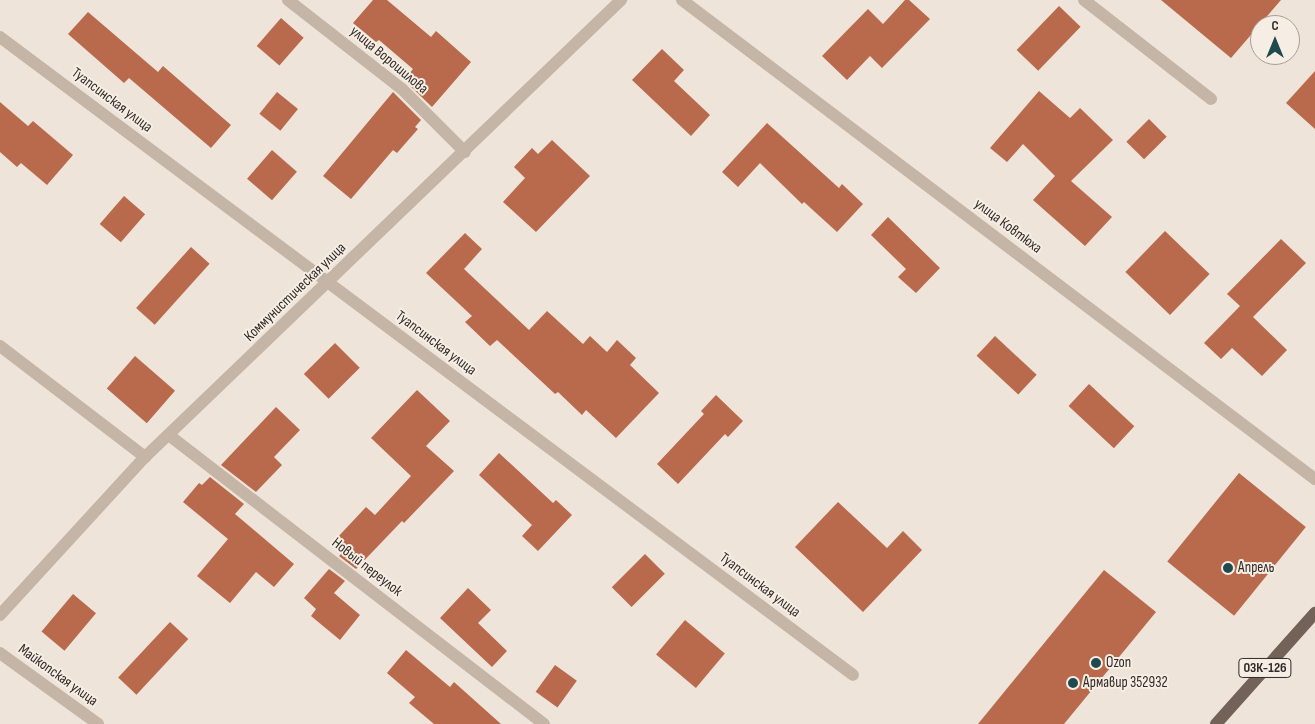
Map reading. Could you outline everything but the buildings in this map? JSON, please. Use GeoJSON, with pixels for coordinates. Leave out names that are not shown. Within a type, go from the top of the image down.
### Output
{"type":"FeatureCollection","features":[{"type":"Feature","properties":{"kind":"main road","name":"03К-126"},"geometry":{"type":"LineString","coordinates":[[1216,724],[1315,613]]}},
{"type":"Feature","properties":{"kind":"street","name":"улица Ворошилова"},"geometry":{"type":"LineString","coordinates":[[288,0],[402,89],[465,152]]}},
{"type":"Feature","properties":{"kind":"street","name":"Коммунистическая улица"},"geometry":{"type":"LineString","coordinates":[[0,615],[145,457],[170,436],[621,0]]}},
{"type":"Feature","properties":{"kind":"street","name":"улица Ковтюха"},"geometry":{"type":"LineString","coordinates":[[682,0],[1315,479]]}},
{"type":"Feature","properties":{"kind":"street"},"geometry":{"type":"LineString","coordinates":[[1084,0],[1211,99]]}},
{"type":"Feature","properties":{"kind":"street","name":"Туапсинская улица"},"geometry":{"type":"LineString","coordinates":[[0,37],[853,675]]}},
{"type":"Feature","properties":{"kind":"street"},"geometry":{"type":"LineString","coordinates":[[0,346],[145,457]]}},
{"type":"Feature","properties":{"kind":"street","name":"Новый переулок"},"geometry":{"type":"LineString","coordinates":[[170,436],[544,724]]}},
{"type":"Feature","properties":{"kind":"street","name":"Майкопская улица"},"geometry":{"type":"LineString","coordinates":[[0,652],[98,724]]}},
{"type":"Feature","properties":{"kind":"place","name":"Апрель"},"geometry":{"type":"Point","coordinates":[1228,568]}},
{"type":"Feature","properties":{"kind":"place","name":"Ozon"},"geometry":{"type":"Point","coordinates":[1096,663]}},
{"type":"Feature","properties":{"kind":"place","name":"Армавир 352932"},"geometry":{"type":"Point","coordinates":[1073,683]}}]}
